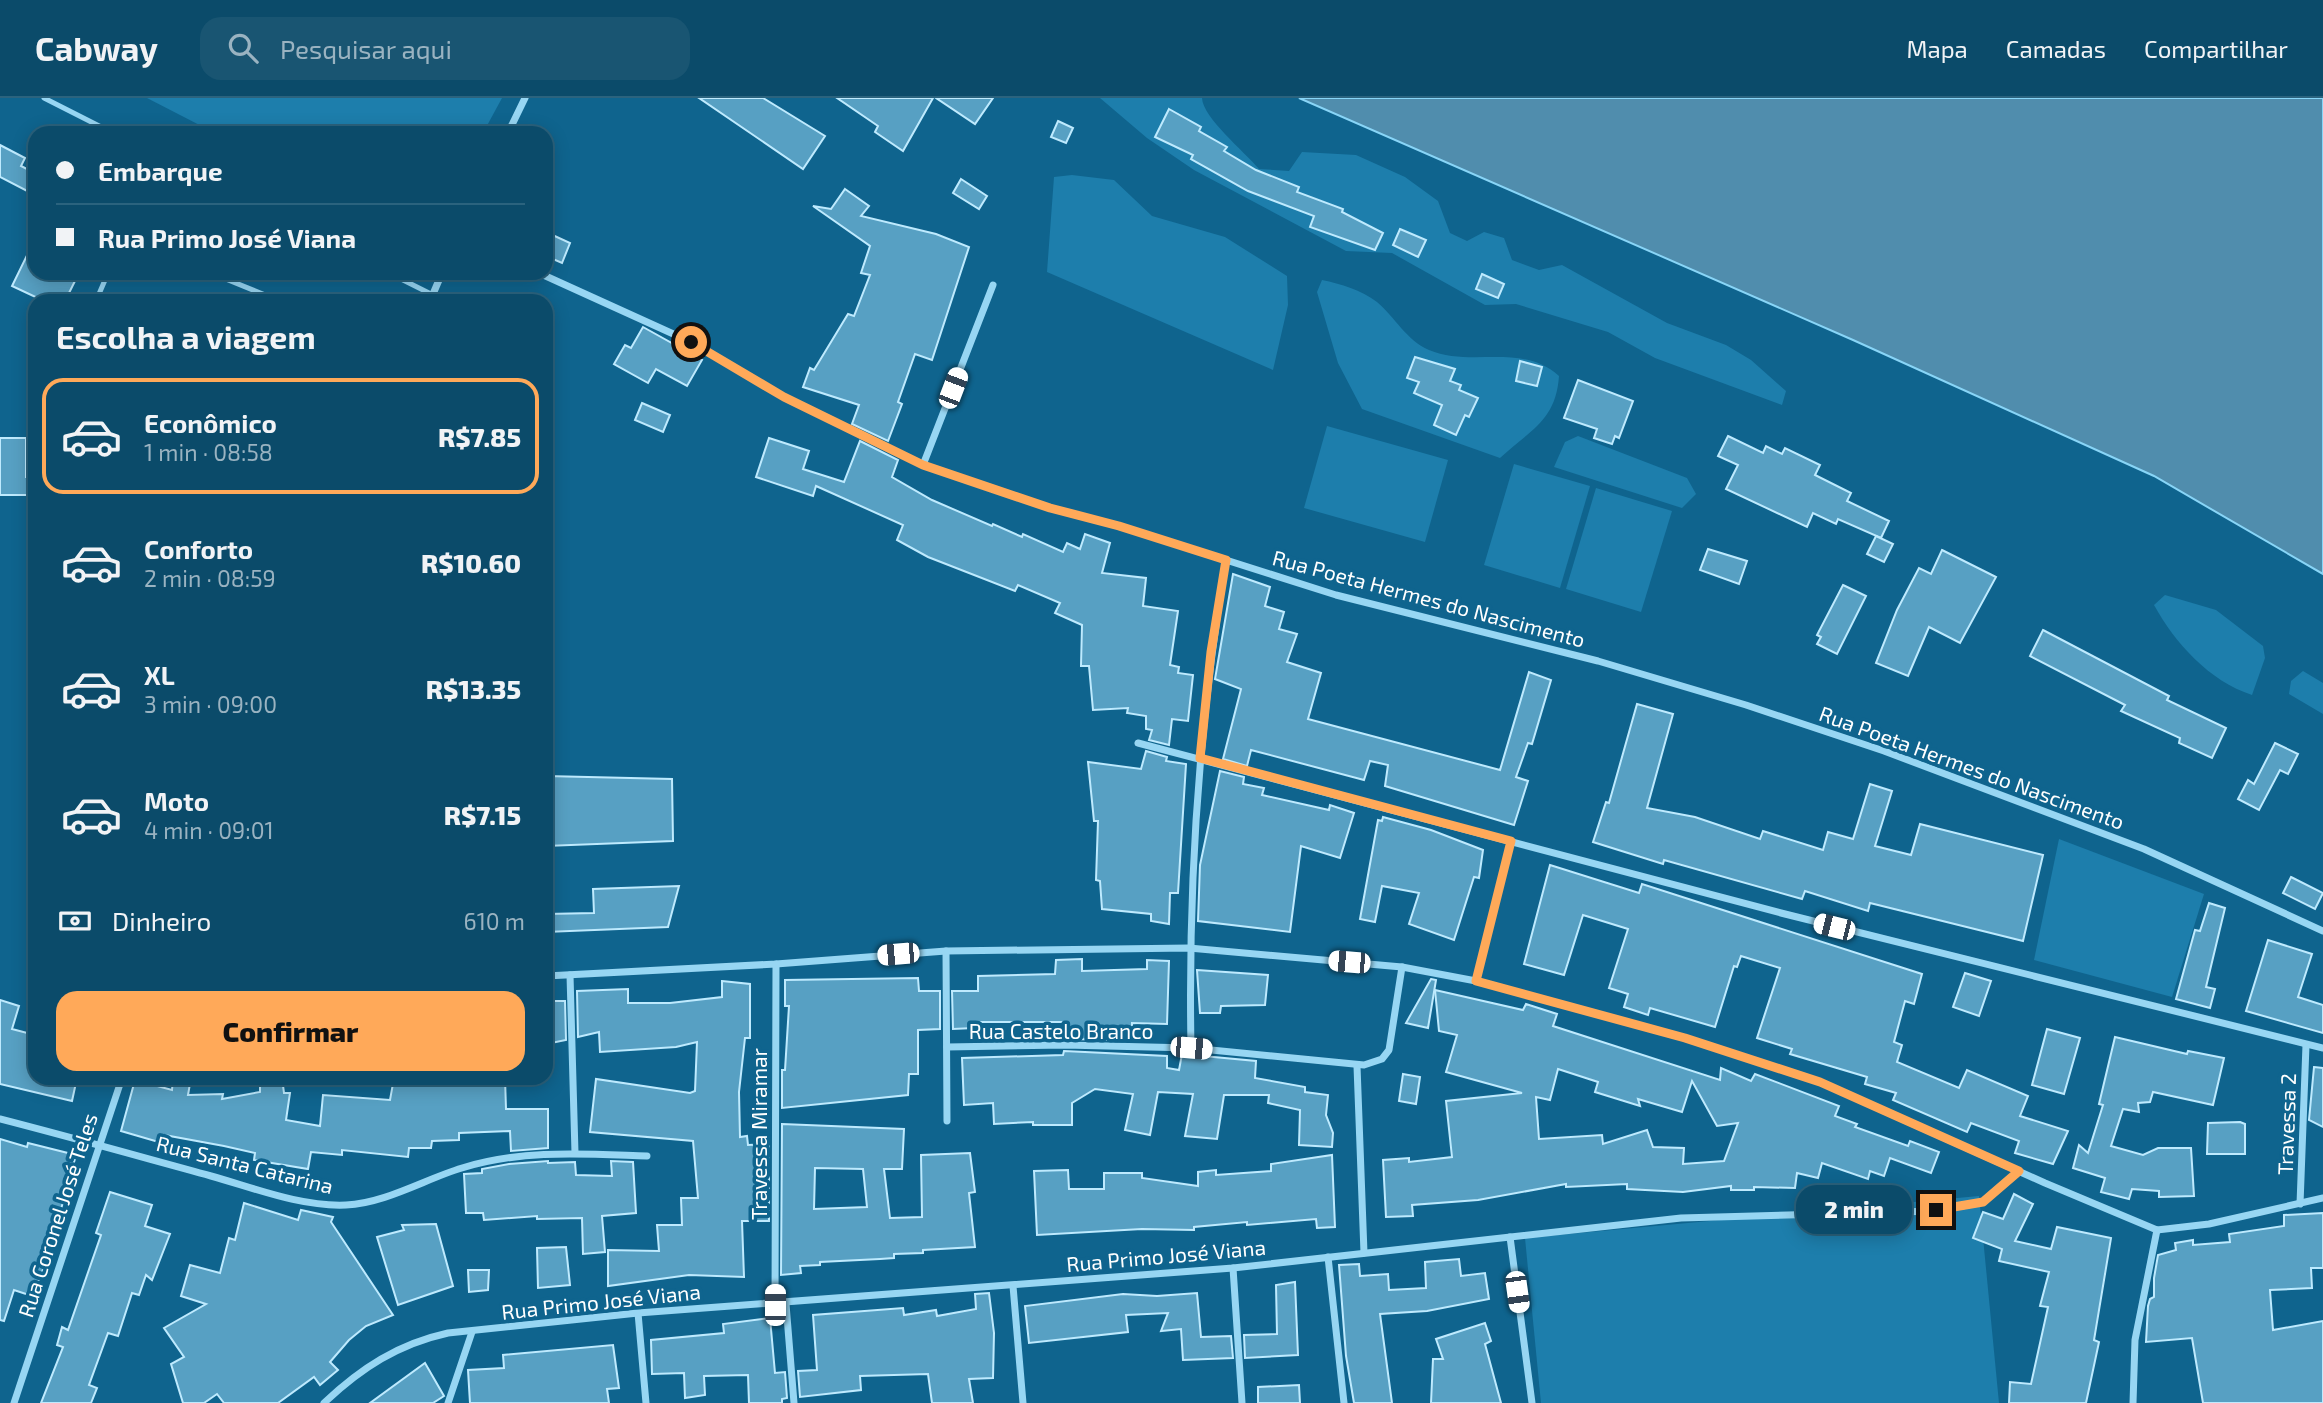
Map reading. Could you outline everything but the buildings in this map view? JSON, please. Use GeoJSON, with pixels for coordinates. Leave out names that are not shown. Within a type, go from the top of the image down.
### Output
{"type":"FeatureCollection","features":[{"type":"Feature","properties":{"kind":"street"},"geometry":{"type":"LineString","coordinates":[[511,126],[525,98]]}},
{"type":"Feature","properties":{"kind":"street","name":"Rua Poeta Hermes do Nascimento"},"geometry":{"type":"LineString","coordinates":[[553,279],[691,342],[794,402],[923,465],[1050,508],[1119,526],[1336,595],[1612,665],[1746,705],[1884,751],[2144,849],[2323,931]]}},
{"type":"Feature","properties":{"kind":"street"},"geometry":{"type":"LineString","coordinates":[[923,465],[993,285]]}},
{"type":"Feature","properties":{"kind":"street"},"geometry":{"type":"LineString","coordinates":[[1191,1048],[1189,947],[1200,758],[1211,652],[1226,560]]}},
{"type":"Feature","properties":{"kind":"street"},"geometry":{"type":"LineString","coordinates":[[1138,743],[1794,917],[2323,1048]]}},
{"type":"Feature","properties":{"kind":"street"},"geometry":{"type":"LineString","coordinates":[[1476,981],[1511,841]]}},
{"type":"Feature","properties":{"kind":"street"},"geometry":{"type":"LineString","coordinates":[[553,976],[776,964],[946,951],[1189,947],[1402,967],[1476,981],[1685,1038],[1820,1082],[2157,1230],[2209,1224],[2323,1198]]}},
{"type":"Feature","properties":{"kind":"street"},"geometry":{"type":"LineString","coordinates":[[946,951],[947,1121]]}},
{"type":"Feature","properties":{"kind":"street","name":"Travessa Miramar"},"geometry":{"type":"LineString","coordinates":[[775,1305],[776,964]]}},
{"type":"Feature","properties":{"kind":"street","name":"Rua Castelo Branco"},"geometry":{"type":"LineString","coordinates":[[947,1047],[1191,1048],[1357,1066],[1382,1059],[1391,1044],[1402,967]]}},
{"type":"Feature","properties":{"kind":"street"},"geometry":{"type":"LineString","coordinates":[[570,975],[575,1153]]}},
{"type":"Feature","properties":{"kind":"street","name":"Travessa 2"},"geometry":{"type":"LineString","coordinates":[[2300,1203],[2306,1045]]}},
{"type":"Feature","properties":{"kind":"street"},"geometry":{"type":"LineString","coordinates":[[1357,1066],[1364,1253]]}},
{"type":"Feature","properties":{"kind":"street","name":"Rua Coronel José Teles"},"geometry":{"type":"LineString","coordinates":[[14,1403],[120,1085]]}},
{"type":"Feature","properties":{"kind":"street","name":"Rua Santa Catarina"},"geometry":{"type":"LineString","coordinates":[[0,1119],[314,1203],[347,1205],[366,1202],[464,1167],[499,1159],[538,1153],[648,1156]]}},
{"type":"Feature","properties":{"kind":"street","name":"Rua Primo José Viana"},"geometry":{"type":"LineString","coordinates":[[324,1403],[376,1360],[425,1338],[638,1313],[775,1305],[1233,1268],[1681,1218],[1936,1210],[1973,1206],[1983,1202],[2019,1171]]}},
{"type":"Feature","properties":{"kind":"street"},"geometry":{"type":"LineString","coordinates":[[2133,1403],[2135,1340],[2157,1230]]}},
{"type":"Feature","properties":{"kind":"street"},"geometry":{"type":"LineString","coordinates":[[1510,1237],[1532,1403]]}},
{"type":"Feature","properties":{"kind":"street"},"geometry":{"type":"LineString","coordinates":[[1328,1257],[1344,1403]]}},
{"type":"Feature","properties":{"kind":"street"},"geometry":{"type":"LineString","coordinates":[[1233,1268],[1242,1403]]}},
{"type":"Feature","properties":{"kind":"street"},"geometry":{"type":"LineString","coordinates":[[1013,1286],[1023,1403]]}},
{"type":"Feature","properties":{"kind":"street"},"geometry":{"type":"LineString","coordinates":[[786,1304],[794,1403]]}},
{"type":"Feature","properties":{"kind":"street"},"geometry":{"type":"LineString","coordinates":[[638,1313],[646,1403]]}},
{"type":"Feature","properties":{"kind":"street"},"geometry":{"type":"LineString","coordinates":[[448,1403],[472,1332]]}},
{"type":"Feature","properties":{"kind":"lane"},"geometry":{"type":"LineString","coordinates":[[44,98],[99,126]]}},
{"type":"Feature","properties":{"kind":"lane"},"geometry":{"type":"LineString","coordinates":[[228,280],[263,294]]}},
{"type":"Feature","properties":{"kind":"lane"},"geometry":{"type":"LineString","coordinates":[[401,280],[424,294]]}},
{"type":"Feature","properties":{"kind":"shaded area"},"geometry":{"type":"Polygon","coordinates":[[[147,98],[502,98],[487,126],[201,126],[147,98]]]}},
{"type":"Feature","properties":{"kind":"shaded area"},"geometry":{"type":"Polygon","coordinates":[[[1100,98],[1202,98],[1209,115],[1217,125],[1259,169],[1289,171],[1302,152],[1356,155],[1405,177],[1438,201],[1450,233],[1467,241],[1484,232],[1504,238],[1512,260],[1539,270],[1562,265],[1667,323],[1726,345],[1751,360],[1786,391],[1782,405],[1655,358],[1608,332],[1516,304],[1485,305],[1392,253],[1346,251],[1194,170],[1147,138],[1100,98]]]}},
{"type":"Feature","properties":{"kind":"shaded area"},"geometry":{"type":"Polygon","coordinates":[[[1299,98],[2323,98],[2323,574],[2154,476],[1853,340],[1299,98]]]}},
{"type":"Feature","properties":{"kind":"shaded area"},"geometry":{"type":"Polygon","coordinates":[[[1072,175],[1114,180],[1152,216],[1225,237],[1287,276],[1288,305],[1273,370],[1047,272],[1054,177],[1072,175]]]}},
{"type":"Feature","properties":{"kind":"shaded area"},"geometry":{"type":"Polygon","coordinates":[[[1322,280],[1351,288],[1371,298],[1414,340],[1429,350],[1462,357],[1529,360],[1545,366],[1559,376],[1553,404],[1540,423],[1500,458],[1362,409],[1338,363],[1317,292],[1322,280]]]}},
{"type":"Feature","properties":{"kind":"shaded area"},"geometry":{"type":"Polygon","coordinates":[[[1327,426],[1448,460],[1425,542],[1304,508],[1327,426]]]}},
{"type":"Feature","properties":{"kind":"shaded area"},"geometry":{"type":"Polygon","coordinates":[[[1578,436],[1687,478],[1696,494],[1682,508],[1554,467],[1565,442],[1578,436]]]}},
{"type":"Feature","properties":{"kind":"shaded area"},"geometry":{"type":"Polygon","coordinates":[[[1514,464],[1590,486],[1560,588],[1484,565],[1514,464]]]}},
{"type":"Feature","properties":{"kind":"shaded area"},"geometry":{"type":"Polygon","coordinates":[[[1596,488],[1672,511],[1641,612],[1566,589],[1596,488]]]}},
{"type":"Feature","properties":{"kind":"shaded area"},"geometry":{"type":"Polygon","coordinates":[[[2165,595],[2216,610],[2263,646],[2265,658],[2252,695],[2222,680],[2183,646],[2154,605],[2165,595]]]}},
{"type":"Feature","properties":{"kind":"shaded area"},"geometry":{"type":"Polygon","coordinates":[[[2303,671],[2323,683],[2323,714],[2289,694],[2291,681],[2303,671]]]}},
{"type":"Feature","properties":{"kind":"shaded area"},"geometry":{"type":"Polygon","coordinates":[[[2059,839],[2204,894],[2172,997],[2034,960],[2059,839]]]}},
{"type":"Feature","properties":{"kind":"shaded area"},"geometry":{"type":"Polygon","coordinates":[[[1979,1196],[1999,1403],[1541,1403],[1525,1238],[1979,1196]]]}},
{"type":"Feature","properties":{"kind":"route"},"geometry":{"type":"LineString","coordinates":[[691,342],[850,432],[923,465],[1050,508],[1119,526],[1226,560],[1211,652],[1200,758],[1511,841],[1476,981],[1685,1038],[1820,1082],[2019,1171],[1983,1202],[1973,1206],[1936,1210]]}}]}
